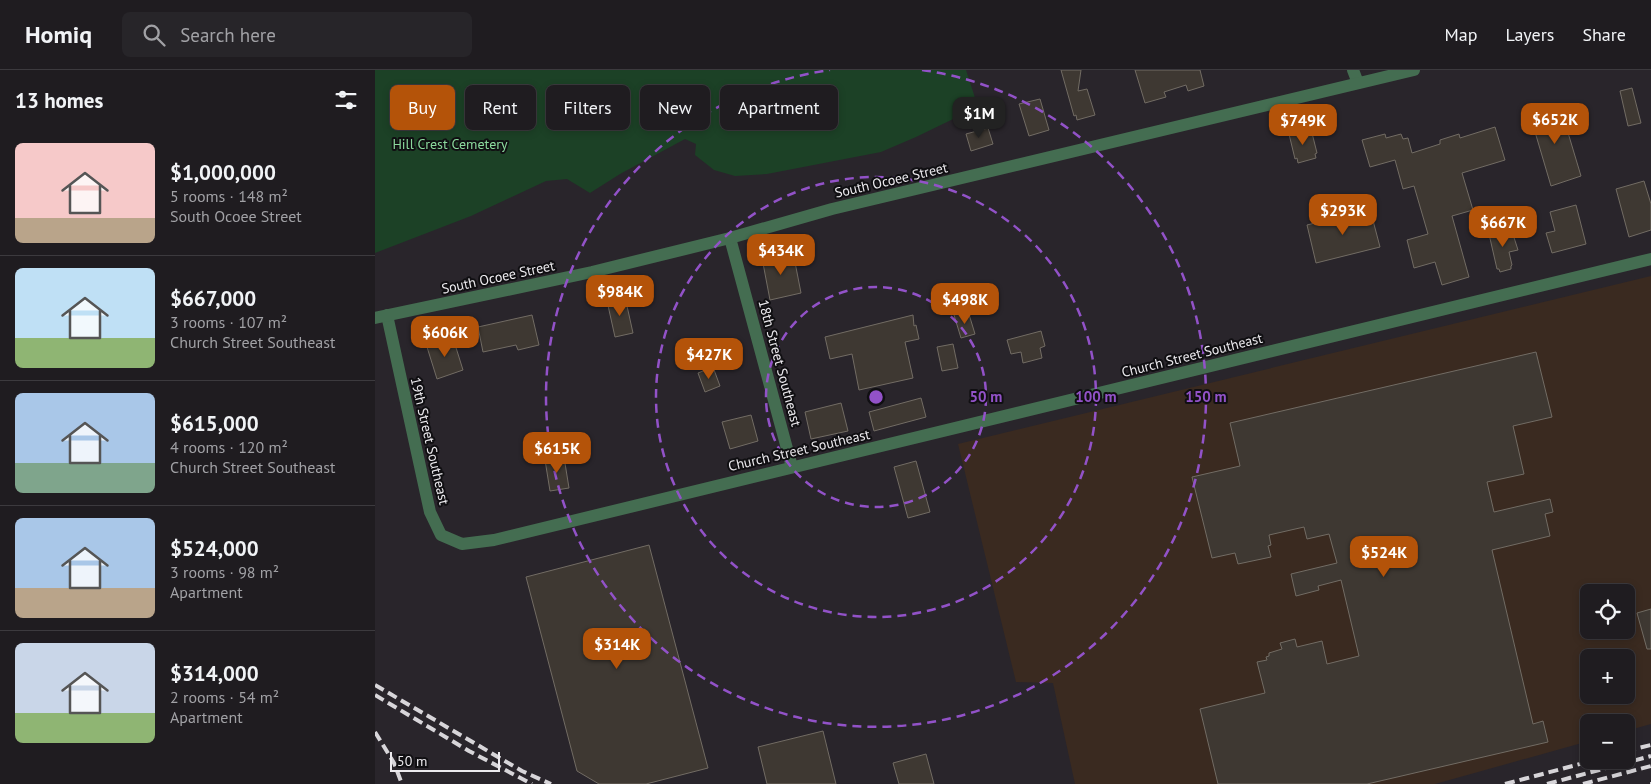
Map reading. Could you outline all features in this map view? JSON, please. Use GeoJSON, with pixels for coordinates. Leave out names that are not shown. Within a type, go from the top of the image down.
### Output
{"type":"FeatureCollection","features":[{"type":"Feature","properties":{"kind":"street"},"geometry":{"type":"LineString","coordinates":[[1353,70],[1358,83]]}},
{"type":"Feature","properties":{"kind":"street","name":"South Ocoee Street"},"geometry":{"type":"LineString","coordinates":[[381,317],[593,272],[730,238],[832,209],[1414,70]]}},
{"type":"Feature","properties":{"kind":"street","name":"18th Street Southeast"},"geometry":{"type":"LineString","coordinates":[[730,238],[792,467]]}},
{"type":"Feature","properties":{"kind":"street","name":"Church Street Southeast"},"geometry":{"type":"LineString","coordinates":[[449,539],[462,544],[494,540],[1651,259]]}},
{"type":"Feature","properties":{"kind":"street","name":"19th Street Southeast"},"geometry":{"type":"LineString","coordinates":[[381,317],[430,512],[441,535],[449,539]]}},
{"type":"Feature","properties":{"kind":"shaded area"},"geometry":{"type":"Polygon","coordinates":[[[1651,276],[1651,724],[1635,728],[1635,714],[1580,714],[1580,744],[1435,784],[1075,784],[1053,683],[1016,682],[958,444],[1651,276]]]}},
{"type":"Feature","properties":{"kind":"green space","name":"Hill Crest Cemetery"},"geometry":{"type":"Polygon","coordinates":[[[375,70],[966,70],[978,107],[881,152],[767,174],[735,176],[714,170],[695,155],[696,144],[685,139],[620,174],[590,193],[567,179],[546,181],[471,216],[375,253],[375,70]]]}},
{"type":"Feature","properties":{"kind":"building"},"geometry":{"type":"Polygon","coordinates":[[[1061,70],[1081,70],[1078,91],[1087,89],[1095,115],[1077,120],[1076,115],[1074,116],[1061,70]]]}},
{"type":"Feature","properties":{"kind":"building"},"geometry":{"type":"Polygon","coordinates":[[[1135,70],[1200,70],[1204,86],[1188,91],[1186,85],[1164,92],[1166,97],[1145,103],[1135,70]]]}},
{"type":"Feature","properties":{"kind":"building"},"geometry":{"type":"Polygon","coordinates":[[[1632,88],[1641,123],[1628,126],[1620,91],[1632,88]]]}},
{"type":"Feature","properties":{"kind":"building"},"geometry":{"type":"Polygon","coordinates":[[[1040,99],[1049,130],[1029,136],[1019,104],[1040,99]]]}},
{"type":"Feature","properties":{"kind":"building"},"geometry":{"type":"Polygon","coordinates":[[[1554,105],[1554,108],[1560,106],[1581,176],[1551,186],[1530,115],[1534,114],[1533,112],[1554,105]]]}},
{"type":"Feature","properties":{"kind":"building"},"geometry":{"type":"Polygon","coordinates":[[[1495,127],[1505,160],[1462,173],[1473,210],[1452,216],[1469,277],[1442,285],[1435,262],[1414,268],[1407,240],[1428,234],[1414,186],[1403,189],[1395,160],[1370,167],[1362,140],[1385,134],[1386,138],[1401,134],[1403,139],[1408,138],[1412,153],[1440,144],[1440,140],[1459,134],[1460,138],[1495,127]]]}},
{"type":"Feature","properties":{"kind":"building"},"geometry":{"type":"Polygon","coordinates":[[[988,128],[993,144],[971,151],[966,134],[988,128]]]}},
{"type":"Feature","properties":{"kind":"building"},"geometry":{"type":"Polygon","coordinates":[[[1311,129],[1317,153],[1315,154],[1316,158],[1298,163],[1297,158],[1295,159],[1289,134],[1311,129]]]}},
{"type":"Feature","properties":{"kind":"building"},"geometry":{"type":"Polygon","coordinates":[[[1644,181],[1651,204],[1651,230],[1629,237],[1616,189],[1644,181]]]}},
{"type":"Feature","properties":{"kind":"building"},"geometry":{"type":"Polygon","coordinates":[[[1576,205],[1586,244],[1552,253],[1546,233],[1555,231],[1550,212],[1576,205]]]}},
{"type":"Feature","properties":{"kind":"building"},"geometry":{"type":"Polygon","coordinates":[[[1370,209],[1380,247],[1316,263],[1307,225],[1370,209]]]}},
{"type":"Feature","properties":{"kind":"building"},"geometry":{"type":"Polygon","coordinates":[[[1511,228],[1518,250],[1509,252],[1511,269],[1500,272],[1497,269],[1489,234],[1511,228]]]}},
{"type":"Feature","properties":{"kind":"building"},"geometry":{"type":"Polygon","coordinates":[[[793,252],[801,293],[770,300],[762,258],[793,252]]]}},
{"type":"Feature","properties":{"kind":"building"},"geometry":{"type":"Polygon","coordinates":[[[625,297],[633,333],[615,337],[607,301],[625,297]]]}},
{"type":"Feature","properties":{"kind":"building"},"geometry":{"type":"Polygon","coordinates":[[[968,311],[975,334],[961,338],[954,315],[968,311]]]}},
{"type":"Feature","properties":{"kind":"building"},"geometry":{"type":"Polygon","coordinates":[[[532,315],[539,345],[518,350],[516,345],[483,352],[478,327],[532,315]]]}},
{"type":"Feature","properties":{"kind":"building"},"geometry":{"type":"Polygon","coordinates":[[[913,315],[914,326],[916,325],[919,339],[905,342],[913,378],[859,390],[852,354],[830,359],[825,337],[913,315]]]}},
{"type":"Feature","properties":{"kind":"building"},"geometry":{"type":"Polygon","coordinates":[[[1041,331],[1045,346],[1040,348],[1042,358],[1023,363],[1021,352],[1011,354],[1007,340],[1041,331]]]}},
{"type":"Feature","properties":{"kind":"building"},"geometry":{"type":"Polygon","coordinates":[[[453,338],[463,370],[437,379],[427,347],[453,338]]]}},
{"type":"Feature","properties":{"kind":"building"},"geometry":{"type":"Polygon","coordinates":[[[953,344],[958,368],[942,371],[937,347],[953,344]]]}},
{"type":"Feature","properties":{"kind":"building"},"geometry":{"type":"Polygon","coordinates":[[[1536,352],[1552,417],[1513,426],[1524,474],[1487,482],[1494,512],[1550,499],[1553,512],[1545,514],[1550,536],[1492,550],[1533,724],[1543,721],[1548,742],[1367,784],[1218,784],[1200,709],[1265,693],[1257,662],[1267,660],[1266,657],[1269,656],[1269,653],[1282,649],[1280,643],[1295,639],[1297,647],[1322,641],[1327,664],[1359,656],[1341,580],[1318,586],[1319,590],[1296,596],[1291,574],[1337,563],[1329,534],[1307,539],[1304,527],[1269,535],[1271,545],[1268,546],[1271,557],[1238,564],[1235,553],[1212,558],[1192,477],[1240,466],[1230,423],[1536,352]]]}},
{"type":"Feature","properties":{"kind":"building"},"geometry":{"type":"Polygon","coordinates":[[[713,367],[720,386],[705,392],[698,373],[713,367]]]}},
{"type":"Feature","properties":{"kind":"building"},"geometry":{"type":"Polygon","coordinates":[[[921,398],[926,417],[874,431],[869,412],[921,398]]]}},
{"type":"Feature","properties":{"kind":"building"},"geometry":{"type":"Polygon","coordinates":[[[841,403],[848,431],[811,439],[805,412],[841,403]]]}},
{"type":"Feature","properties":{"kind":"building"},"geometry":{"type":"Polygon","coordinates":[[[751,415],[758,441],[730,449],[722,422],[751,415]]]}},
{"type":"Feature","properties":{"kind":"building"},"geometry":{"type":"Polygon","coordinates":[[[564,457],[569,488],[550,491],[545,460],[564,457]]]}},
{"type":"Feature","properties":{"kind":"building"},"geometry":{"type":"Polygon","coordinates":[[[916,461],[930,512],[908,518],[894,467],[916,461]]]}},
{"type":"Feature","properties":{"kind":"building"},"geometry":{"type":"Polygon","coordinates":[[[649,545],[708,768],[646,784],[599,784],[577,771],[526,577],[649,545]]]}},
{"type":"Feature","properties":{"kind":"building"},"geometry":{"type":"Polygon","coordinates":[[[1651,609],[1651,649],[1647,649],[1637,613],[1651,609]]]}},
{"type":"Feature","properties":{"kind":"building"},"geometry":{"type":"Polygon","coordinates":[[[823,731],[836,784],[767,784],[758,747],[823,731]]]}},
{"type":"Feature","properties":{"kind":"building"},"geometry":{"type":"Polygon","coordinates":[[[926,754],[934,784],[899,784],[893,763],[926,754]]]}},
{"type":"Feature","properties":{"kind":"railway"},"geometry":{"type":"LineString","coordinates":[[375,685],[522,771],[551,784]]}},
{"type":"Feature","properties":{"kind":"railway"},"geometry":{"type":"LineString","coordinates":[[375,695],[469,751],[532,784]]}},
{"type":"Feature","properties":{"kind":"railway"},"geometry":{"type":"LineString","coordinates":[[375,732],[394,763],[402,784]]}},
{"type":"Feature","properties":{"kind":"railway"},"geometry":{"type":"LineString","coordinates":[[1635,749],[1651,745]]}},
{"type":"Feature","properties":{"kind":"railway"},"geometry":{"type":"LineString","coordinates":[[1547,784],[1651,756]]}},
{"type":"Feature","properties":{"kind":"railway"},"geometry":{"type":"LineString","coordinates":[[1505,784],[1580,764]]}},
{"type":"Feature","properties":{"kind":"railway"},"geometry":{"type":"LineString","coordinates":[[1583,784],[1651,766]]}}]}
